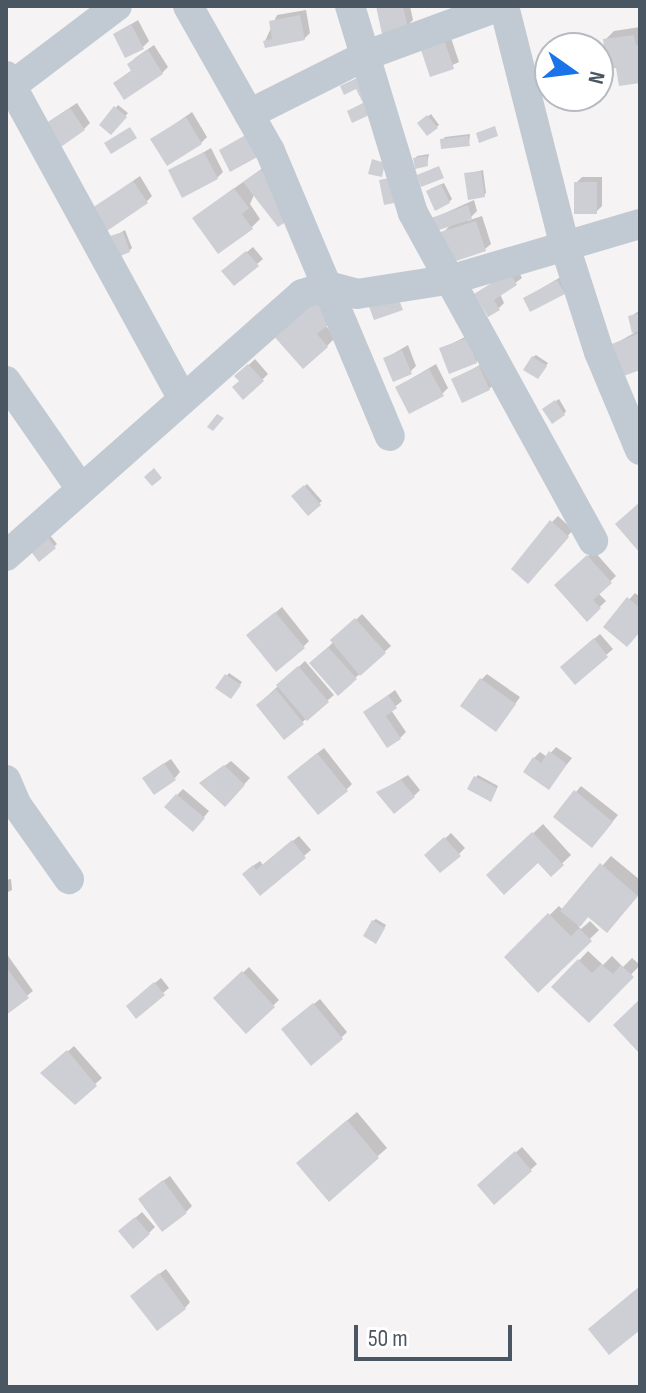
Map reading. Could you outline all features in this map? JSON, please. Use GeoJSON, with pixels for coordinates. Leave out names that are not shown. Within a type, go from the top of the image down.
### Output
{"type":"FeatureCollection","features":[{"type":"Feature","properties":{"kind":"street"},"geometry":{"type":"LineString","coordinates":[[117,6],[8,84],[182,398]]}},
{"type":"Feature","properties":{"kind":"street"},"geometry":{"type":"LineString","coordinates":[[188,6],[276,163],[390,436]]}},
{"type":"Feature","properties":{"kind":"street"},"geometry":{"type":"LineString","coordinates":[[350,6],[413,213],[453,279],[593,541]]}},
{"type":"Feature","properties":{"kind":"street"},"geometry":{"type":"LineString","coordinates":[[249,114],[367,55],[502,6],[564,243],[599,352],[640,450]]}},
{"type":"Feature","properties":{"kind":"street"},"geometry":{"type":"LineString","coordinates":[[6,556],[302,294],[328,286],[357,294],[453,279],[564,243],[640,224]]}},
{"type":"Feature","properties":{"kind":"street"},"geometry":{"type":"LineString","coordinates":[[6,381],[81,489]]}},
{"type":"Feature","properties":{"kind":"street"},"geometry":{"type":"LineString","coordinates":[[6,780],[16,804],[69,879]]}},
{"type":"Feature","properties":{"kind":"building"},"geometry":{"type":"Polygon","coordinates":[[[376,6],[403,6],[408,28],[382,34],[376,6]]]}},
{"type":"Feature","properties":{"kind":"building"},"geometry":{"type":"Polygon","coordinates":[[[300,15],[305,40],[265,48],[263,41],[272,39],[269,21],[300,15]]]}},
{"type":"Feature","properties":{"kind":"building"},"geometry":{"type":"Polygon","coordinates":[[[131,24],[144,49],[125,58],[113,34],[131,24]]]}},
{"type":"Feature","properties":{"kind":"building"},"geometry":{"type":"Polygon","coordinates":[[[634,35],[636,45],[640,45],[640,83],[619,86],[614,68],[614,38],[634,35]]]}},
{"type":"Feature","properties":{"kind":"building"},"geometry":{"type":"Polygon","coordinates":[[[443,36],[454,69],[430,77],[419,44],[443,36]]]}},
{"type":"Feature","properties":{"kind":"building"},"geometry":{"type":"Polygon","coordinates":[[[148,50],[163,74],[124,100],[113,83],[131,71],[127,64],[148,50]]]}},
{"type":"Feature","properties":{"kind":"building"},"geometry":{"type":"Polygon","coordinates":[[[361,76],[378,111],[352,123],[347,111],[363,103],[356,89],[344,95],[340,86],[361,76]]]}},
{"type":"Feature","properties":{"kind":"building"},"geometry":{"type":"Polygon","coordinates":[[[114,106],[127,117],[111,135],[99,125],[114,106]]]}},
{"type":"Feature","properties":{"kind":"building"},"geometry":{"type":"Polygon","coordinates":[[[70,108],[85,130],[55,151],[40,128],[70,108]]]}},
{"type":"Feature","properties":{"kind":"building"},"geometry":{"type":"Polygon","coordinates":[[[427,115],[438,128],[427,136],[417,123],[427,115]]]}},
{"type":"Feature","properties":{"kind":"building"},"geometry":{"type":"Polygon","coordinates":[[[186,117],[202,144],[167,166],[150,139],[186,117]]]}},
{"type":"Feature","properties":{"kind":"building"},"geometry":{"type":"Polygon","coordinates":[[[495,126],[498,136],[479,143],[476,133],[495,126]]]}},
{"type":"Feature","properties":{"kind":"building"},"geometry":{"type":"Polygon","coordinates":[[[130,127],[137,138],[111,154],[104,143],[130,127]]]}},
{"type":"Feature","properties":{"kind":"building"},"geometry":{"type":"Polygon","coordinates":[[[251,132],[263,154],[230,172],[219,150],[251,132]]]}},
{"type":"Feature","properties":{"kind":"building"},"geometry":{"type":"Polygon","coordinates":[[[468,136],[470,146],[441,149],[440,139],[468,136]]]}},
{"type":"Feature","properties":{"kind":"building"},"geometry":{"type":"Polygon","coordinates":[[[204,152],[218,179],[182,198],[168,170],[204,152]]]}},
{"type":"Feature","properties":{"kind":"building"},"geometry":{"type":"Polygon","coordinates":[[[427,156],[428,166],[415,169],[413,158],[427,156]]]}},
{"type":"Feature","properties":{"kind":"building"},"geometry":{"type":"Polygon","coordinates":[[[372,159],[385,163],[382,177],[368,174],[372,159]]]}},
{"type":"Feature","properties":{"kind":"building"},"geometry":{"type":"Polygon","coordinates":[[[439,166],[444,178],[421,187],[417,175],[439,166]]]}},
{"type":"Feature","properties":{"kind":"building"},"geometry":{"type":"Polygon","coordinates":[[[261,170],[293,217],[278,227],[243,182],[261,170]]]}},
{"type":"Feature","properties":{"kind":"building"},"geometry":{"type":"Polygon","coordinates":[[[481,171],[485,197],[468,200],[464,173],[481,171]]]}},
{"type":"Feature","properties":{"kind":"building"},"geometry":{"type":"Polygon","coordinates":[[[395,177],[399,202],[384,205],[379,180],[395,177]]]}},
{"type":"Feature","properties":{"kind":"building"},"geometry":{"type":"Polygon","coordinates":[[[133,181],[148,203],[104,233],[89,210],[133,181]]]}},
{"type":"Feature","properties":{"kind":"building"},"geometry":{"type":"Polygon","coordinates":[[[574,182],[597,182],[597,214],[574,214],[574,182]]]}},
{"type":"Feature","properties":{"kind":"building"},"geometry":{"type":"Polygon","coordinates":[[[441,184],[450,203],[435,211],[426,191],[441,184]]]}},
{"type":"Feature","properties":{"kind":"building"},"geometry":{"type":"Polygon","coordinates":[[[234,188],[249,208],[242,214],[253,229],[218,254],[192,218],[234,188]]]}},
{"type":"Feature","properties":{"kind":"building"},"geometry":{"type":"Polygon","coordinates":[[[468,205],[472,219],[436,231],[431,218],[468,205]]]}},
{"type":"Feature","properties":{"kind":"building"},"geometry":{"type":"Polygon","coordinates":[[[476,221],[486,251],[450,263],[440,232],[476,221]]]}},
{"type":"Feature","properties":{"kind":"building"},"geometry":{"type":"Polygon","coordinates":[[[123,232],[130,252],[118,257],[110,236],[123,232]]]}},
{"type":"Feature","properties":{"kind":"building"},"geometry":{"type":"Polygon","coordinates":[[[246,251],[259,266],[234,286],[221,271],[246,251]]]}},
{"type":"Feature","properties":{"kind":"building"},"geometry":{"type":"Polygon","coordinates":[[[509,272],[517,285],[494,300],[500,310],[488,317],[474,294],[509,272]]]}},
{"type":"Feature","properties":{"kind":"building"},"geometry":{"type":"Polygon","coordinates":[[[557,280],[565,294],[530,312],[523,298],[557,280]]]}},
{"type":"Feature","properties":{"kind":"building"},"geometry":{"type":"Polygon","coordinates":[[[395,290],[403,310],[374,320],[367,301],[395,290]]]}},
{"type":"Feature","properties":{"kind":"building"},"geometry":{"type":"Polygon","coordinates":[[[319,292],[339,316],[317,334],[328,347],[303,369],[271,333],[319,292]]]}},
{"type":"Feature","properties":{"kind":"building"},"geometry":{"type":"Polygon","coordinates":[[[640,313],[640,331],[632,333],[628,316],[640,313]]]}},
{"type":"Feature","properties":{"kind":"building"},"geometry":{"type":"Polygon","coordinates":[[[640,333],[640,370],[621,377],[609,345],[640,333]]]}},
{"type":"Feature","properties":{"kind":"building"},"geometry":{"type":"Polygon","coordinates":[[[467,338],[477,363],[449,374],[439,348],[467,338]]]}},
{"type":"Feature","properties":{"kind":"building"},"geometry":{"type":"Polygon","coordinates":[[[402,350],[412,374],[393,382],[383,358],[402,350]]]}},
{"type":"Feature","properties":{"kind":"building"},"geometry":{"type":"Polygon","coordinates":[[[532,356],[547,366],[538,379],[523,370],[532,356]]]}},
{"type":"Feature","properties":{"kind":"building"},"geometry":{"type":"Polygon","coordinates":[[[248,364],[264,381],[243,400],[232,387],[239,381],[234,376],[248,364]]]}},
{"type":"Feature","properties":{"kind":"building"},"geometry":{"type":"Polygon","coordinates":[[[479,366],[490,390],[462,403],[451,379],[479,366]]]}},
{"type":"Feature","properties":{"kind":"building"},"geometry":{"type":"Polygon","coordinates":[[[429,369],[444,396],[409,414],[395,387],[429,369]]]}},
{"type":"Feature","properties":{"kind":"building"},"geometry":{"type":"Polygon","coordinates":[[[555,400],[565,415],[552,424],[542,409],[555,400]]]}},
{"type":"Feature","properties":{"kind":"building"},"geometry":{"type":"Polygon","coordinates":[[[217,414],[224,418],[213,431],[207,427],[217,414]]]}},
{"type":"Feature","properties":{"kind":"building"},"geometry":{"type":"Polygon","coordinates":[[[154,468],[162,478],[152,486],[144,477],[154,468]]]}},
{"type":"Feature","properties":{"kind":"building"},"geometry":{"type":"Polygon","coordinates":[[[304,485],[321,505],[308,516],[291,496],[304,485]]]}},
{"type":"Feature","properties":{"kind":"building"},"geometry":{"type":"Polygon","coordinates":[[[640,502],[640,553],[615,524],[640,502]]]}},
{"type":"Feature","properties":{"kind":"building"},"geometry":{"type":"Polygon","coordinates":[[[550,520],[569,537],[528,584],[511,569],[550,520]]]}},
{"type":"Feature","properties":{"kind":"building"},"geometry":{"type":"Polygon","coordinates":[[[46,535],[56,548],[39,562],[29,549],[46,535]]]}},
{"type":"Feature","properties":{"kind":"building"},"geometry":{"type":"Polygon","coordinates":[[[587,555],[612,583],[593,600],[601,608],[587,622],[554,585],[587,555]]]}},
{"type":"Feature","properties":{"kind":"building"},"geometry":{"type":"Polygon","coordinates":[[[627,597],[640,608],[640,632],[627,647],[603,627],[627,597]]]}},
{"type":"Feature","properties":{"kind":"building"},"geometry":{"type":"Polygon","coordinates":[[[275,612],[305,648],[276,672],[246,635],[275,612]]]}},
{"type":"Feature","properties":{"kind":"building"},"geometry":{"type":"Polygon","coordinates":[[[355,618],[386,653],[360,676],[330,640],[355,618]]]}},
{"type":"Feature","properties":{"kind":"building"},"geometry":{"type":"Polygon","coordinates":[[[594,638],[608,657],[575,685],[560,667],[594,638]]]}},
{"type":"Feature","properties":{"kind":"building"},"geometry":{"type":"Polygon","coordinates":[[[328,647],[357,679],[338,696],[309,663],[328,647]]]}},
{"type":"Feature","properties":{"kind":"building"},"geometry":{"type":"Polygon","coordinates":[[[298,666],[329,702],[307,721],[276,685],[298,666]]]}},
{"type":"Feature","properties":{"kind":"building"},"geometry":{"type":"Polygon","coordinates":[[[225,674],[241,685],[231,699],[215,688],[225,674]]]}},
{"type":"Feature","properties":{"kind":"building"},"geometry":{"type":"Polygon","coordinates":[[[480,678],[516,704],[496,732],[460,706],[480,678]]]}},
{"type":"Feature","properties":{"kind":"building"},"geometry":{"type":"Polygon","coordinates":[[[276,689],[304,724],[284,740],[256,705],[276,689]]]}},
{"type":"Feature","properties":{"kind":"building"},"geometry":{"type":"Polygon","coordinates":[[[388,695],[397,708],[386,716],[401,739],[387,748],[363,712],[388,695]]]}},
{"type":"Feature","properties":{"kind":"building"},"geometry":{"type":"Polygon","coordinates":[[[549,751],[567,764],[549,790],[523,772],[533,757],[541,763],[549,751]]]}},
{"type":"Feature","properties":{"kind":"building"},"geometry":{"type":"Polygon","coordinates":[[[317,753],[348,791],[318,815],[287,777],[317,753]]]}},
{"type":"Feature","properties":{"kind":"building"},"geometry":{"type":"Polygon","coordinates":[[[164,763],[176,780],[154,795],[142,778],[164,763]]]}},
{"type":"Feature","properties":{"kind":"building"},"geometry":{"type":"Polygon","coordinates":[[[224,765],[245,785],[225,807],[199,783],[224,765]]]}},
{"type":"Feature","properties":{"kind":"building"},"geometry":{"type":"Polygon","coordinates":[[[474,776],[497,788],[491,802],[467,789],[474,776]]]}},
{"type":"Feature","properties":{"kind":"building"},"geometry":{"type":"Polygon","coordinates":[[[401,780],[415,797],[394,814],[376,792],[401,780]]]}},
{"type":"Feature","properties":{"kind":"building"},"geometry":{"type":"Polygon","coordinates":[[[574,790],[613,822],[592,848],[553,817],[574,790]]]}},
{"type":"Feature","properties":{"kind":"building"},"geometry":{"type":"Polygon","coordinates":[[[176,794],[205,818],[193,832],[164,807],[176,794]]]}},
{"type":"Feature","properties":{"kind":"building"},"geometry":{"type":"Polygon","coordinates":[[[532,832],[564,865],[551,877],[538,863],[504,895],[486,875],[532,832]]]}},
{"type":"Feature","properties":{"kind":"building"},"geometry":{"type":"Polygon","coordinates":[[[444,837],[461,856],[440,873],[424,855],[444,837]]]}},
{"type":"Feature","properties":{"kind":"building"},"geometry":{"type":"Polygon","coordinates":[[[292,840],[306,858],[260,896],[242,874],[253,865],[256,870],[292,840]]]}},
{"type":"Feature","properties":{"kind":"building"},"geometry":{"type":"Polygon","coordinates":[[[600,863],[638,896],[607,933],[588,917],[580,927],[560,911],[600,863]]]}},
{"type":"Feature","properties":{"kind":"building"},"geometry":{"type":"Polygon","coordinates":[[[548,913],[571,936],[579,928],[592,941],[538,993],[504,957],[548,913]]]}},
{"type":"Feature","properties":{"kind":"building"},"geometry":{"type":"Polygon","coordinates":[[[372,920],[385,928],[376,944],[363,936],[372,920]]]}},
{"type":"Feature","properties":{"kind":"building"},"geometry":{"type":"Polygon","coordinates":[[[578,959],[592,973],[601,964],[613,974],[621,965],[634,977],[589,1023],[551,987],[578,959]]]}},
{"type":"Feature","properties":{"kind":"building"},"geometry":{"type":"Polygon","coordinates":[[[6,967],[29,998],[6,1015],[6,967]]]}},
{"type":"Feature","properties":{"kind":"building"},"geometry":{"type":"Polygon","coordinates":[[[242,971],[275,1007],[246,1034],[213,998],[242,971]]]}},
{"type":"Feature","properties":{"kind":"building"},"geometry":{"type":"Polygon","coordinates":[[[154,982],[165,995],[136,1019],[126,1006],[154,982]]]}},
{"type":"Feature","properties":{"kind":"building"},"geometry":{"type":"Polygon","coordinates":[[[640,999],[640,1054],[613,1025],[640,999]]]}},
{"type":"Feature","properties":{"kind":"building"},"geometry":{"type":"Polygon","coordinates":[[[313,1003],[343,1039],[311,1066],[281,1029],[313,1003]]]}},
{"type":"Feature","properties":{"kind":"building"},"geometry":{"type":"Polygon","coordinates":[[[67,1050],[97,1086],[75,1105],[40,1073],[67,1050]]]}},
{"type":"Feature","properties":{"kind":"building"},"geometry":{"type":"Polygon","coordinates":[[[347,1120],[379,1158],[329,1202],[296,1163],[347,1120]]]}},
{"type":"Feature","properties":{"kind":"building"},"geometry":{"type":"Polygon","coordinates":[[[515,1151],[532,1171],[494,1205],[477,1185],[515,1151]]]}},
{"type":"Feature","properties":{"kind":"building"},"geometry":{"type":"Polygon","coordinates":[[[163,1180],[187,1213],[162,1232],[138,1199],[163,1180]]]}},
{"type":"Feature","properties":{"kind":"building"},"geometry":{"type":"Polygon","coordinates":[[[135,1217],[150,1234],[133,1249],[118,1231],[135,1217]]]}},
{"type":"Feature","properties":{"kind":"building"},"geometry":{"type":"Polygon","coordinates":[[[159,1273],[186,1309],[157,1331],[130,1296],[159,1273]]]}},
{"type":"Feature","properties":{"kind":"building"},"geometry":{"type":"Polygon","coordinates":[[[640,1286],[640,1330],[609,1355],[588,1329],[640,1286]]]}}]}
